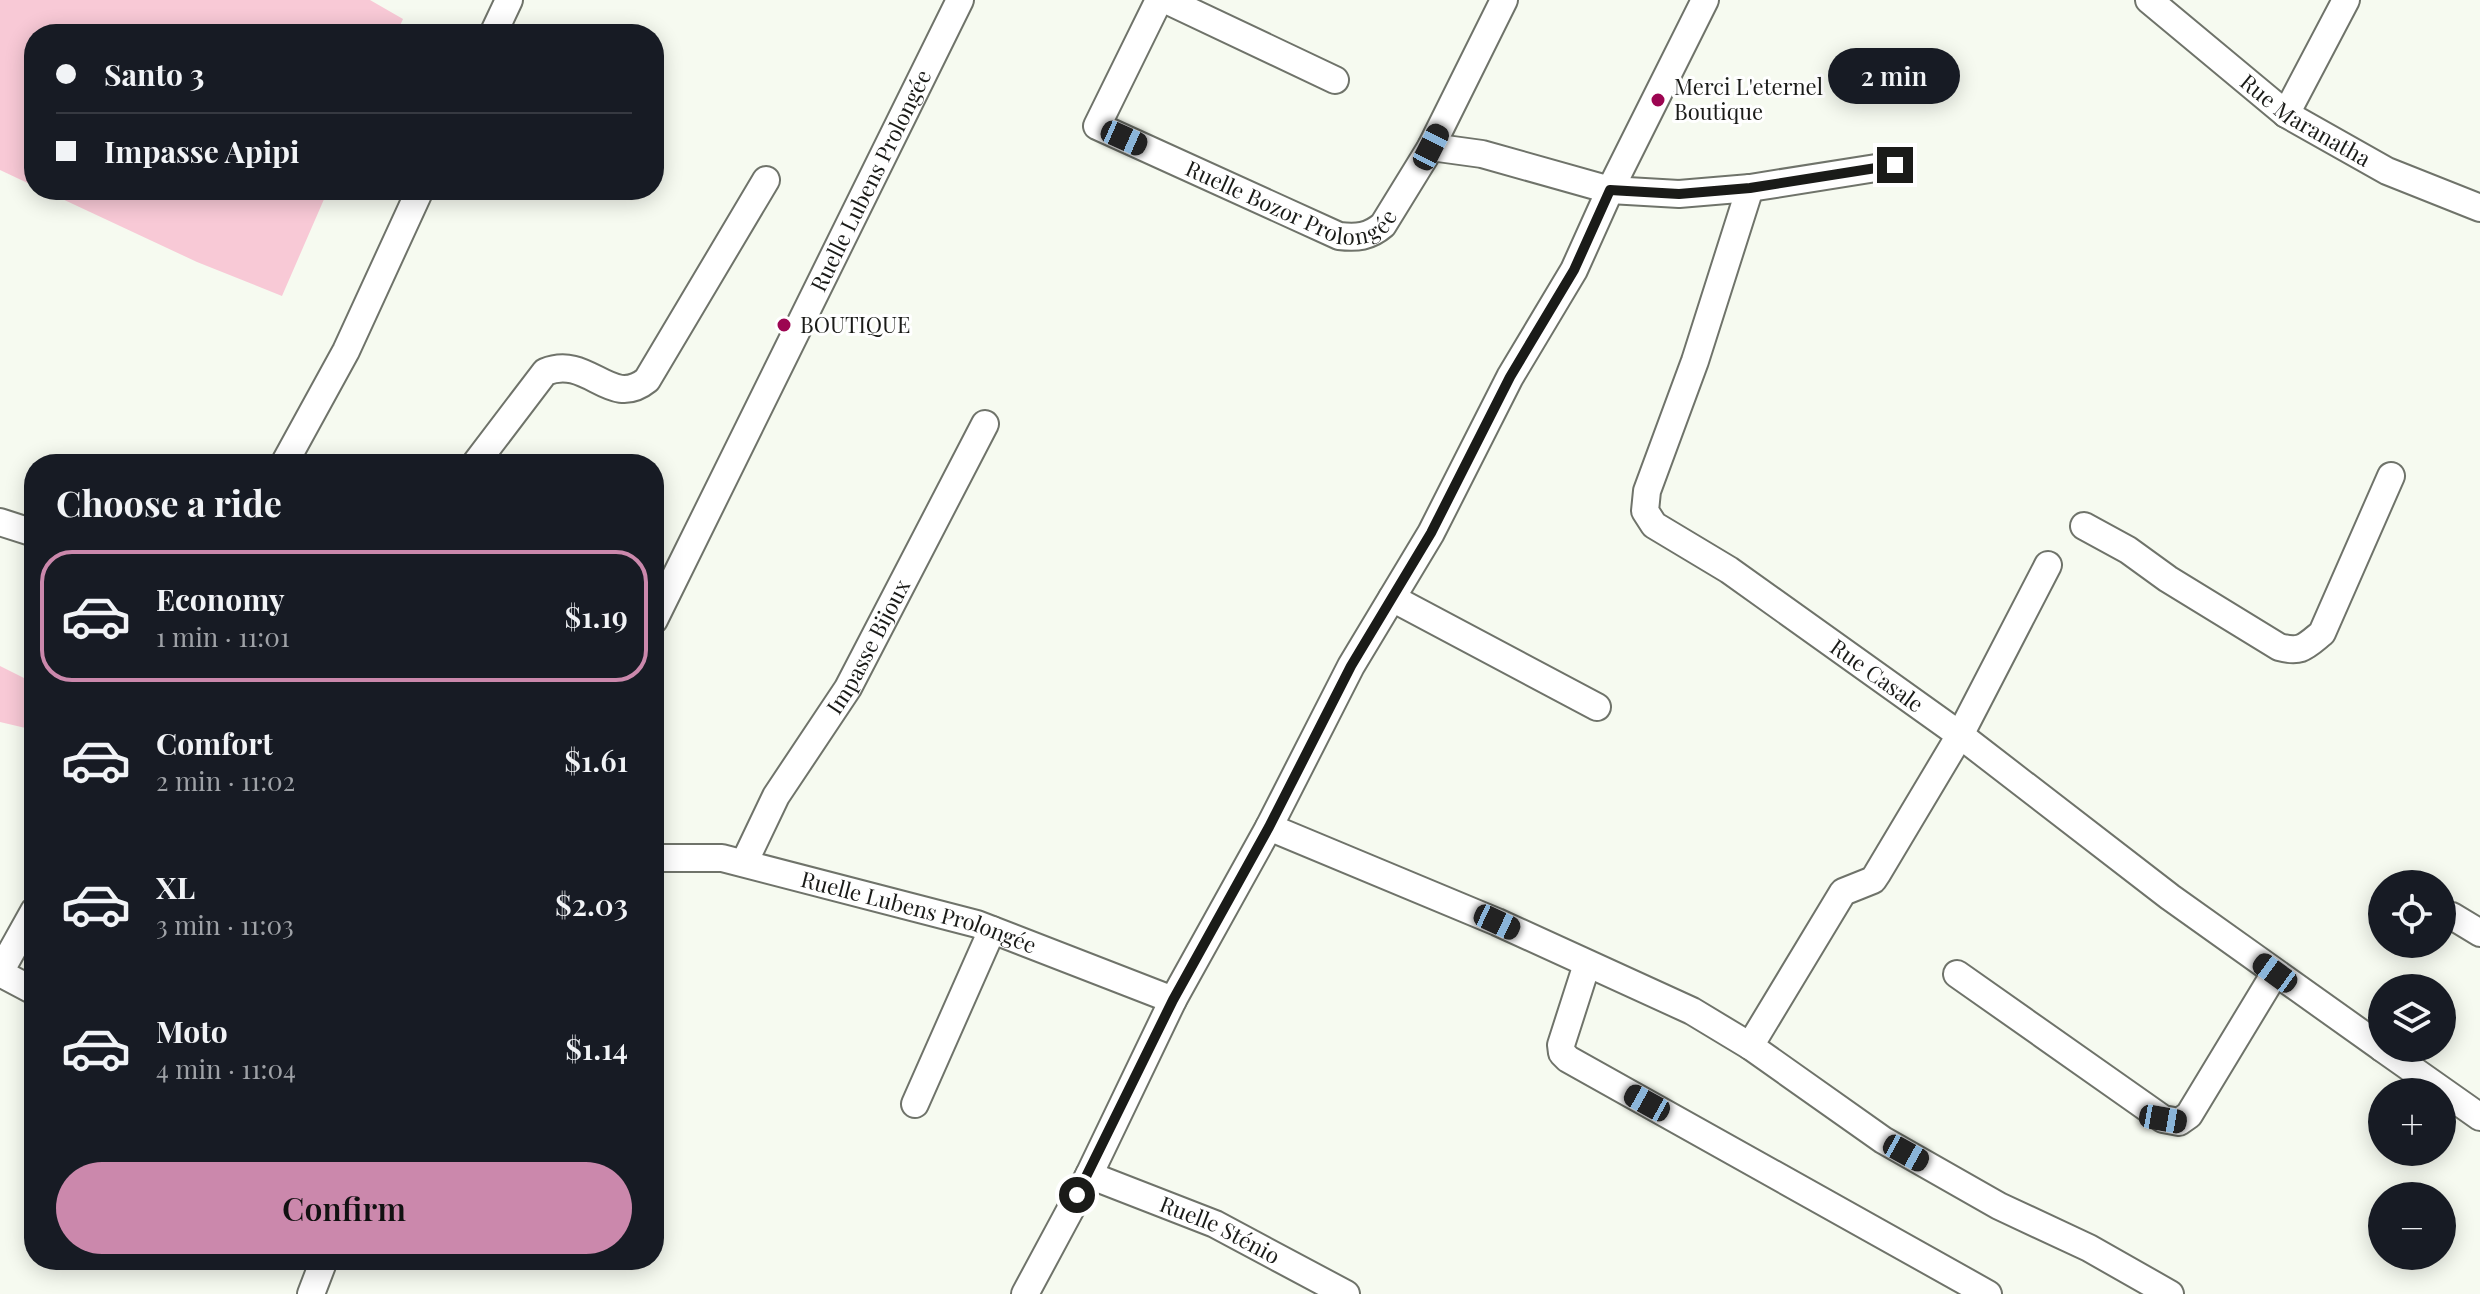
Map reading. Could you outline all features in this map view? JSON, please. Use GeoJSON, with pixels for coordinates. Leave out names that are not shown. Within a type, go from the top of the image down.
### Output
{"type":"FeatureCollection","features":[{"type":"Feature","properties":{"kind":"street"},"geometry":{"type":"LineString","coordinates":[[498,24],[509,0]]}},
{"type":"Feature","properties":{"kind":"street","name":"Ruelle Lubens Prolongée"},"geometry":{"type":"LineString","coordinates":[[664,600],[960,0]]}},
{"type":"Feature","properties":{"kind":"street","name":"Ruelle Bozor Prolongée"},"geometry":{"type":"LineString","coordinates":[[1159,0],[1097,126],[1339,236],[1356,238],[1373,234],[1383,225],[1431,147],[1504,0]]}},
{"type":"Feature","properties":{"kind":"street"},"geometry":{"type":"LineString","coordinates":[[1166,0],[1335,80]]}},
{"type":"Feature","properties":{"kind":"street"},"geometry":{"type":"LineString","coordinates":[[1025,1294],[1089,1175],[1173,1000],[1269,827],[1351,666],[1431,533],[1510,377],[1574,270],[1610,190],[1705,0]]}},
{"type":"Feature","properties":{"kind":"street","name":"Rue Maranatha"},"geometry":{"type":"LineString","coordinates":[[2149,0],[2286,114],[2387,171],[2480,208]]}},
{"type":"Feature","properties":{"kind":"street"},"geometry":{"type":"LineString","coordinates":[[2286,114],[2346,0]]}},
{"type":"Feature","properties":{"kind":"street"},"geometry":{"type":"LineString","coordinates":[[1431,147],[1482,154],[1610,190],[1679,194],[1750,188],[1895,165]]}},
{"type":"Feature","properties":{"kind":"street"},"geometry":{"type":"LineString","coordinates":[[483,454],[545,372],[559,366],[568,367],[621,390],[636,389],[647,380],[766,180]]}},
{"type":"Feature","properties":{"kind":"street","name":"Rue Casale"},"geometry":{"type":"LineString","coordinates":[[1750,188],[1695,361],[1647,491],[1645,511],[1654,525],[1729,570],[1960,735],[2085,834],[2368,1038]]}},
{"type":"Feature","properties":{"kind":"street"},"geometry":{"type":"LineString","coordinates":[[289,454],[346,351],[415,200]]}},
{"type":"Feature","properties":{"kind":"street","name":"Impasse Bijoux"},"geometry":{"type":"LineString","coordinates":[[744,863],[776,796],[848,688],[985,424]]}},
{"type":"Feature","properties":{"kind":"street"},"geometry":{"type":"LineString","coordinates":[[2084,526],[2128,550],[2168,579],[2279,647],[2292,651],[2308,645],[2322,633],[2391,476]]}},
{"type":"Feature","properties":{"kind":"street"},"geometry":{"type":"LineString","coordinates":[[0,522],[24,530]]}},
{"type":"Feature","properties":{"kind":"street"},"geometry":{"type":"LineString","coordinates":[[1750,1046],[1843,892],[1873,880],[1877,874],[1960,735],[2048,565]]}},
{"type":"Feature","properties":{"kind":"street"},"geometry":{"type":"LineString","coordinates":[[1392,598],[1597,707]]}},
{"type":"Feature","properties":{"kind":"street"},"geometry":{"type":"LineString","coordinates":[[1269,827],[1497,922],[1692,1011],[1750,1046],[1883,1140],[1999,1206],[2089,1248],[2170,1294]]}},
{"type":"Feature","properties":{"kind":"street","name":"Ruelle Lubens Prolongée"},"geometry":{"type":"LineString","coordinates":[[664,858],[722,858],[992,930],[1173,1000]]}},
{"type":"Feature","properties":{"kind":"street"},"geometry":{"type":"LineString","coordinates":[[2456,918],[2480,933]]}},
{"type":"Feature","properties":{"kind":"street"},"geometry":{"type":"LineString","coordinates":[[24,929],[0,972],[24,985]]}},
{"type":"Feature","properties":{"kind":"street"},"geometry":{"type":"LineString","coordinates":[[915,1104],[992,930]]}},
{"type":"Feature","properties":{"kind":"street"},"geometry":{"type":"LineString","coordinates":[[1587,964],[1561,1045],[1562,1053],[1568,1059],[1988,1294]]}},
{"type":"Feature","properties":{"kind":"street"},"geometry":{"type":"LineString","coordinates":[[1957,974],[2163,1119],[2179,1122],[2189,1115],[2275,973]]}},
{"type":"Feature","properties":{"kind":"street","name":"Rue Casale"},"geometry":{"type":"LineString","coordinates":[[2402,1062],[2480,1117]]}},
{"type":"Feature","properties":{"kind":"street","name":"Ruelle Sténio"},"geometry":{"type":"LineString","coordinates":[[1089,1175],[1215,1224],[1346,1294]]}},
{"type":"Feature","properties":{"kind":"street"},"geometry":{"type":"LineString","coordinates":[[311,1294],[320,1270]]}},
{"type":"Feature","properties":{"kind":"shaded area"},"geometry":{"type":"Polygon","coordinates":[[[0,0],[370,0],[403,19],[401,24],[24,24],[24,181],[0,170],[0,0]]]}},
{"type":"Feature","properties":{"kind":"shaded area"},"geometry":{"type":"Polygon","coordinates":[[[64,200],[324,200],[282,296],[197,262],[64,200]]]}},
{"type":"Feature","properties":{"kind":"shaded area"},"geometry":{"type":"Polygon","coordinates":[[[0,666],[24,678],[24,728],[0,722],[0,666]]]}},
{"type":"Feature","properties":{"kind":"place","name":"Merci L'eternel Boutique"},"geometry":{"type":"Point","coordinates":[1658,100]}},
{"type":"Feature","properties":{"kind":"place","name":"BOUTIQUE"},"geometry":{"type":"Point","coordinates":[784,325]}},
{"type":"Feature","properties":{"kind":"route"},"geometry":{"type":"LineString","coordinates":[[1077,1195],[1173,1000],[1269,827],[1351,666],[1431,533],[1510,377],[1574,270],[1610,190],[1679,194],[1750,188],[1895,165]]}}]}
